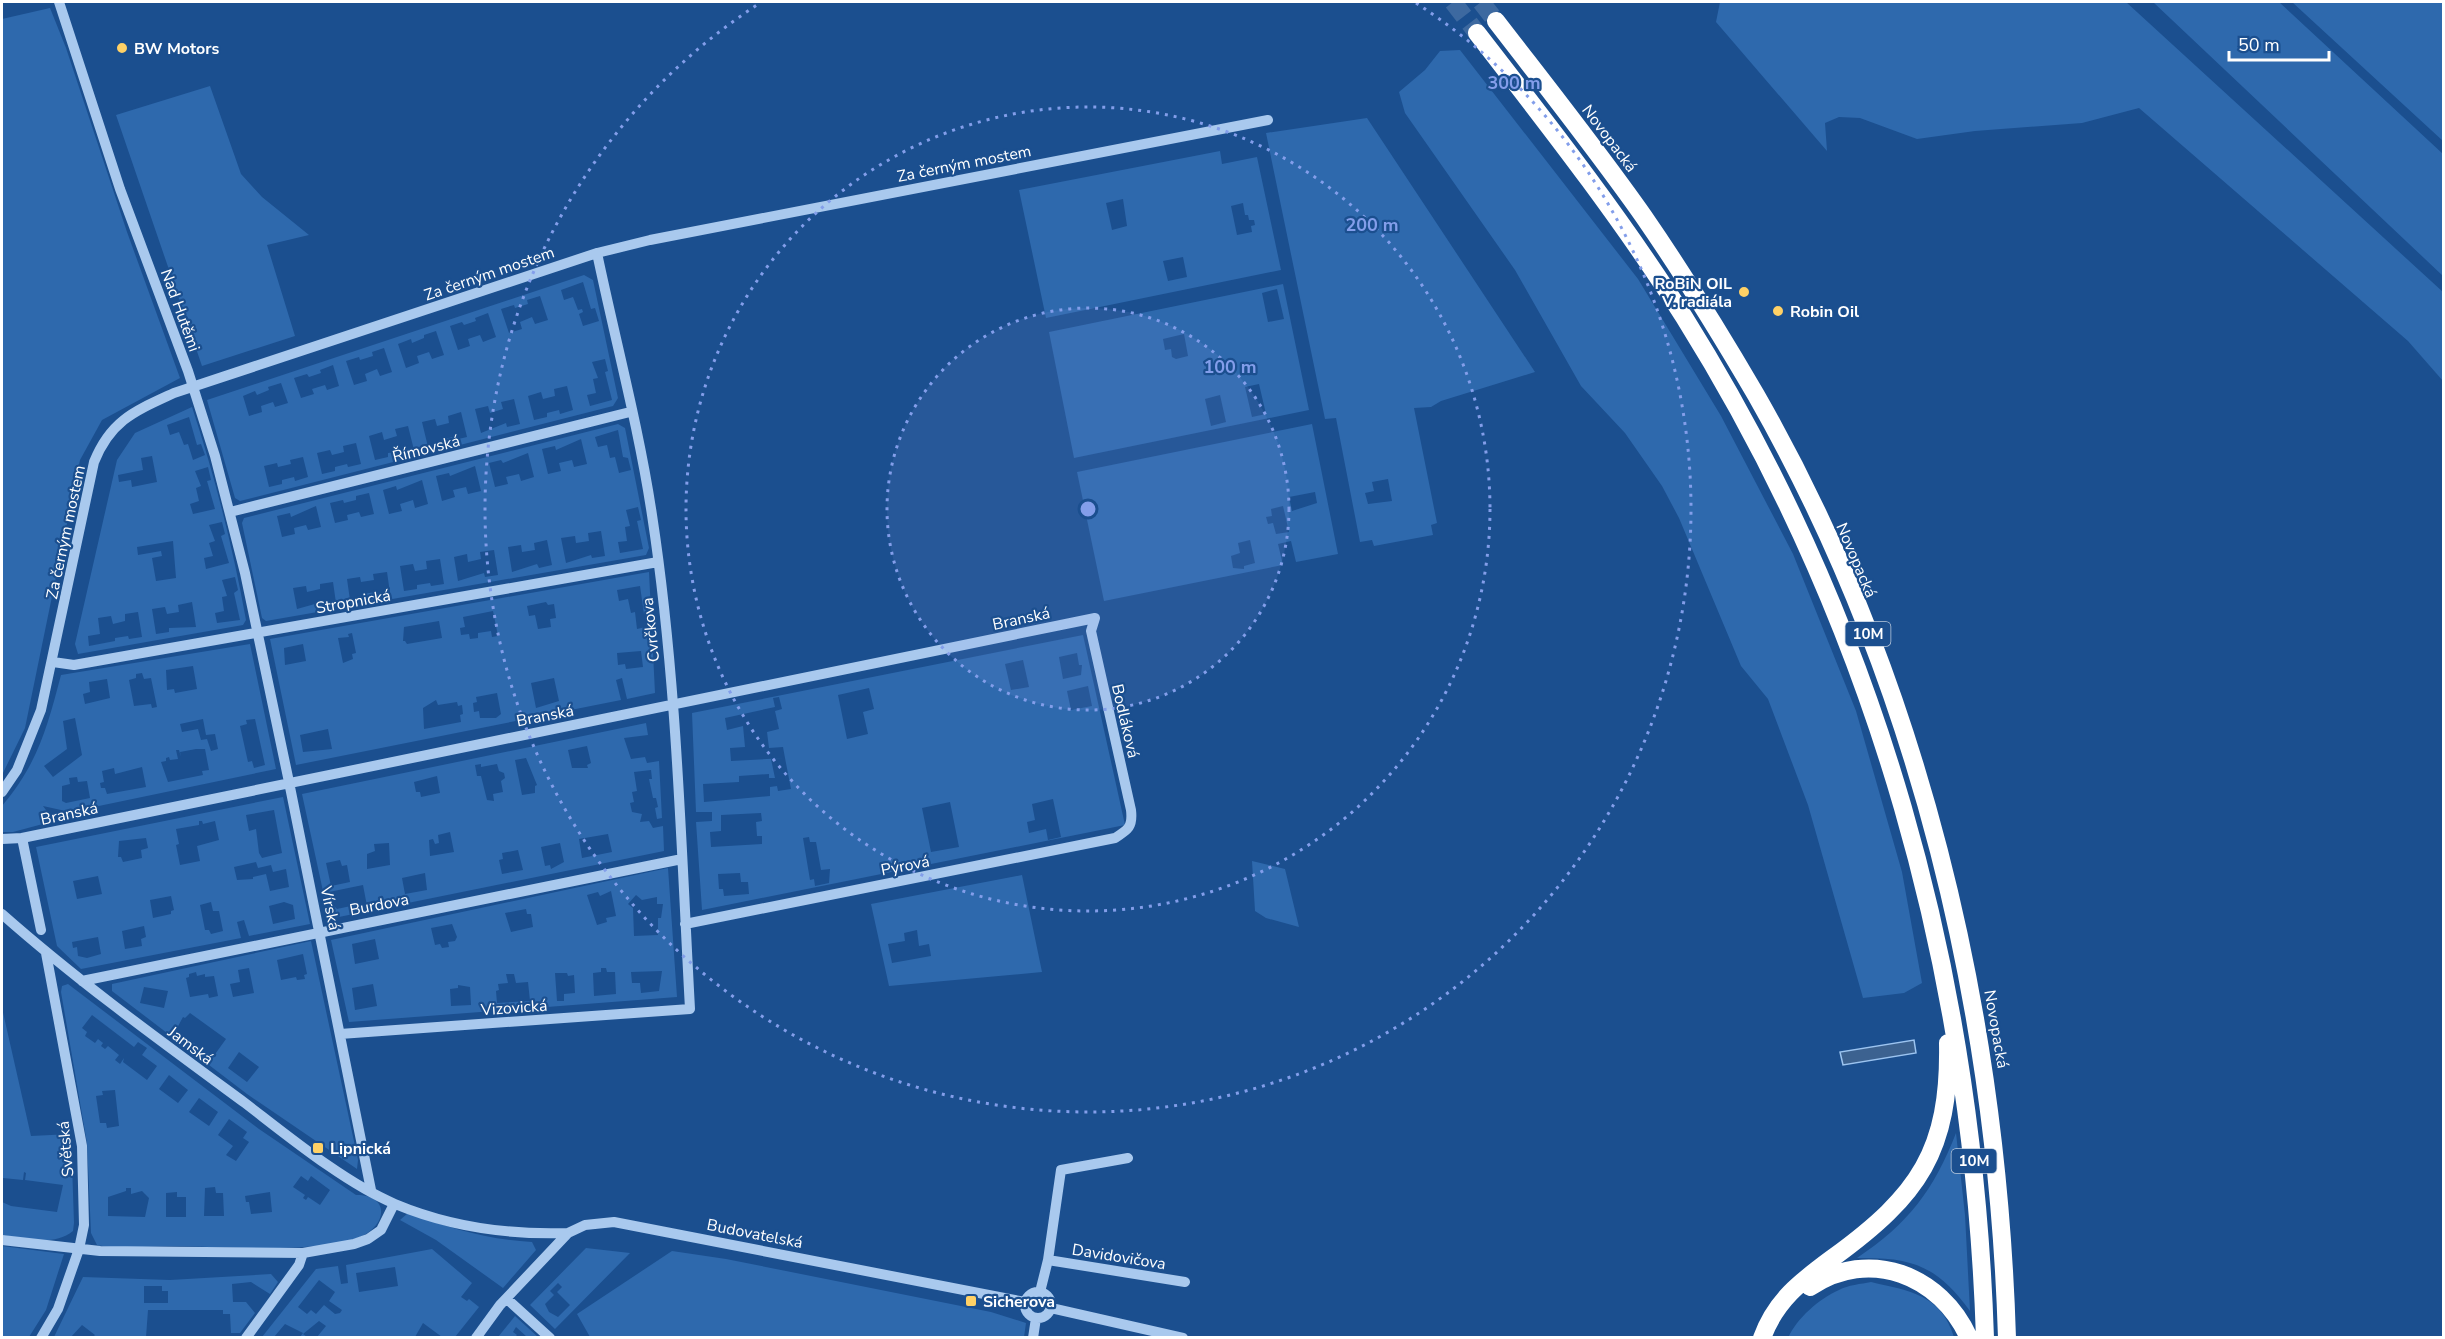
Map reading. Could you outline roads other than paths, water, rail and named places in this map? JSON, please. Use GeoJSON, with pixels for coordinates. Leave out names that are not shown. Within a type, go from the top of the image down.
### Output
{"type":"FeatureCollection","features":[{"type":"Feature","properties":{"kind":"highway","name":"Novopacká"},"geometry":{"type":"LineString","coordinates":[[1496,21],[1644,217],[1701,303],[1757,398],[1797,474],[1838,561],[1869,638],[1901,726],[1933,831],[1970,989],[1990,1110],[1997,1172],[2007,1338]]}},
{"type":"Feature","properties":{"kind":"highway","name":"10M"},"geometry":{"type":"LineString","coordinates":[[1477,33],[1627,231],[1696,338],[1778,486],[1819,574],[1879,731],[1911,833],[1947,987],[1975,1169],[1985,1338]]}},
{"type":"Feature","properties":{"kind":"highway"},"geometry":{"type":"LineString","coordinates":[[1762,1338],[1775,1310],[1792,1290],[1888,1216],[1908,1193],[1925,1165],[1939,1134],[1947,1095],[1947,987]]}},
{"type":"Feature","properties":{"kind":"highway"},"geometry":{"type":"LineString","coordinates":[[1771,1338],[1788,1308],[1806,1290],[1840,1272],[1864,1268],[1901,1273],[1933,1289],[1958,1315],[1969,1338]]}},
{"type":"Feature","properties":{"kind":"street","name":"Nad Hutěmi"},"geometry":{"type":"LineString","coordinates":[[59,2],[120,189],[193,387],[230,512],[256,633]]}},
{"type":"Feature","properties":{"kind":"street","name":"Za černým mostem"},"geometry":{"type":"LineString","coordinates":[[2,792],[17,770],[35,730],[53,662],[94,462],[102,442],[126,416],[193,387],[597,253],[650,240],[1268,120]]}},
{"type":"Feature","properties":{"kind":"street","name":"Cvrčkova"},"geometry":{"type":"LineString","coordinates":[[597,253],[651,513],[658,562],[672,705],[690,1009]]}},
{"type":"Feature","properties":{"kind":"street","name":"Římovská"},"geometry":{"type":"LineString","coordinates":[[230,512],[630,412]]}},
{"type":"Feature","properties":{"kind":"street","name":"Stropnická"},"geometry":{"type":"LineString","coordinates":[[53,662],[74,665],[658,562]]}},
{"type":"Feature","properties":{"kind":"street","name":"Branská"},"geometry":{"type":"LineString","coordinates":[[2,839],[22,838],[1095,618]]}},
{"type":"Feature","properties":{"kind":"street","name":"Bodláková"},"geometry":{"type":"LineString","coordinates":[[1095,618],[1091,631],[1131,810],[1132,823],[1129,830]]}},
{"type":"Feature","properties":{"kind":"street","name":"Vírská"},"geometry":{"type":"LineString","coordinates":[[256,633],[320,932],[371,1190]]}},
{"type":"Feature","properties":{"kind":"street","name":"Pýrová"},"geometry":{"type":"LineString","coordinates":[[685,924],[1115,838],[1129,830]]}},
{"type":"Feature","properties":{"kind":"street"},"geometry":{"type":"LineString","coordinates":[[22,838],[41,930]]}},
{"type":"Feature","properties":{"kind":"street","name":"Burdova"},"geometry":{"type":"LineString","coordinates":[[82,981],[682,859]]}},
{"type":"Feature","properties":{"kind":"street","name":"Jamská"},"geometry":{"type":"LineString","coordinates":[[2,914],[82,981],[274,1125],[371,1190]]}},
{"type":"Feature","properties":{"kind":"street","name":"Světská"},"geometry":{"type":"LineString","coordinates":[[41,1338],[58,1309],[79,1249],[84,1225],[82,1146],[46,953]]}},
{"type":"Feature","properties":{"kind":"street","name":"Vizovická"},"geometry":{"type":"LineString","coordinates":[[340,1034],[690,1009]]}},
{"type":"Feature","properties":{"kind":"street","name":"Davidovičova"},"geometry":{"type":"LineString","coordinates":[[1040,1292],[1048,1260],[1061,1170],[1128,1158]]}},
{"type":"Feature","properties":{"kind":"street"},"geometry":{"type":"LineString","coordinates":[[371,1190],[394,1204],[459,1225],[525,1234],[568,1233]]}},
{"type":"Feature","properties":{"kind":"street"},"geometry":{"type":"LineString","coordinates":[[2,1240],[79,1249],[303,1253],[354,1244],[368,1239],[381,1230],[394,1204]]}},
{"type":"Feature","properties":{"kind":"street","name":"Budovatelská"},"geometry":{"type":"LineString","coordinates":[[476,1338],[507,1299],[568,1233],[585,1225],[614,1222],[1025,1302]]}},
{"type":"Feature","properties":{"kind":"street"},"geometry":{"type":"LineString","coordinates":[[246,1338],[300,1265],[303,1253]]}},
{"type":"Feature","properties":{"kind":"street","name":"Davidovičova"},"geometry":{"type":"LineString","coordinates":[[1048,1260],[1185,1282]]}},
{"type":"Feature","properties":{"kind":"street"},"geometry":{"type":"LineString","coordinates":[[1040,1292],[1050,1300],[1051,1308],[1047,1315],[1036,1318],[1028,1314],[1025,1302],[1029,1295],[1040,1292]]}},
{"type":"Feature","properties":{"kind":"street"},"geometry":{"type":"LineString","coordinates":[[507,1299],[550,1338]]}},
{"type":"Feature","properties":{"kind":"street"},"geometry":{"type":"LineString","coordinates":[[1051,1308],[1183,1338]]}},
{"type":"Feature","properties":{"kind":"street"},"geometry":{"type":"LineString","coordinates":[[1033,1338],[1036,1318]]}},
{"type":"Feature","properties":{"kind":"tunnel"},"geometry":{"type":"LineString","coordinates":[[1453,2],[1477,33]]}},
{"type":"Feature","properties":{"kind":"tunnel"},"geometry":{"type":"LineString","coordinates":[[1481,2],[1496,21]]}},
{"type":"Feature","properties":{"kind":"place","name":"BW Motors"},"geometry":{"type":"Point","coordinates":[122,48]}},
{"type":"Feature","properties":{"kind":"place","name":"RoBiN OIL V. radiála"},"geometry":{"type":"Point","coordinates":[1744,292]}},
{"type":"Feature","properties":{"kind":"place","name":"Robin Oil"},"geometry":{"type":"Point","coordinates":[1778,311]}},
{"type":"Feature","properties":{"kind":"place","name":"Lipnická"},"geometry":{"type":"Point","coordinates":[318,1148]}},
{"type":"Feature","properties":{"kind":"place","name":"Sicherova"},"geometry":{"type":"Point","coordinates":[971,1301]}}]}
